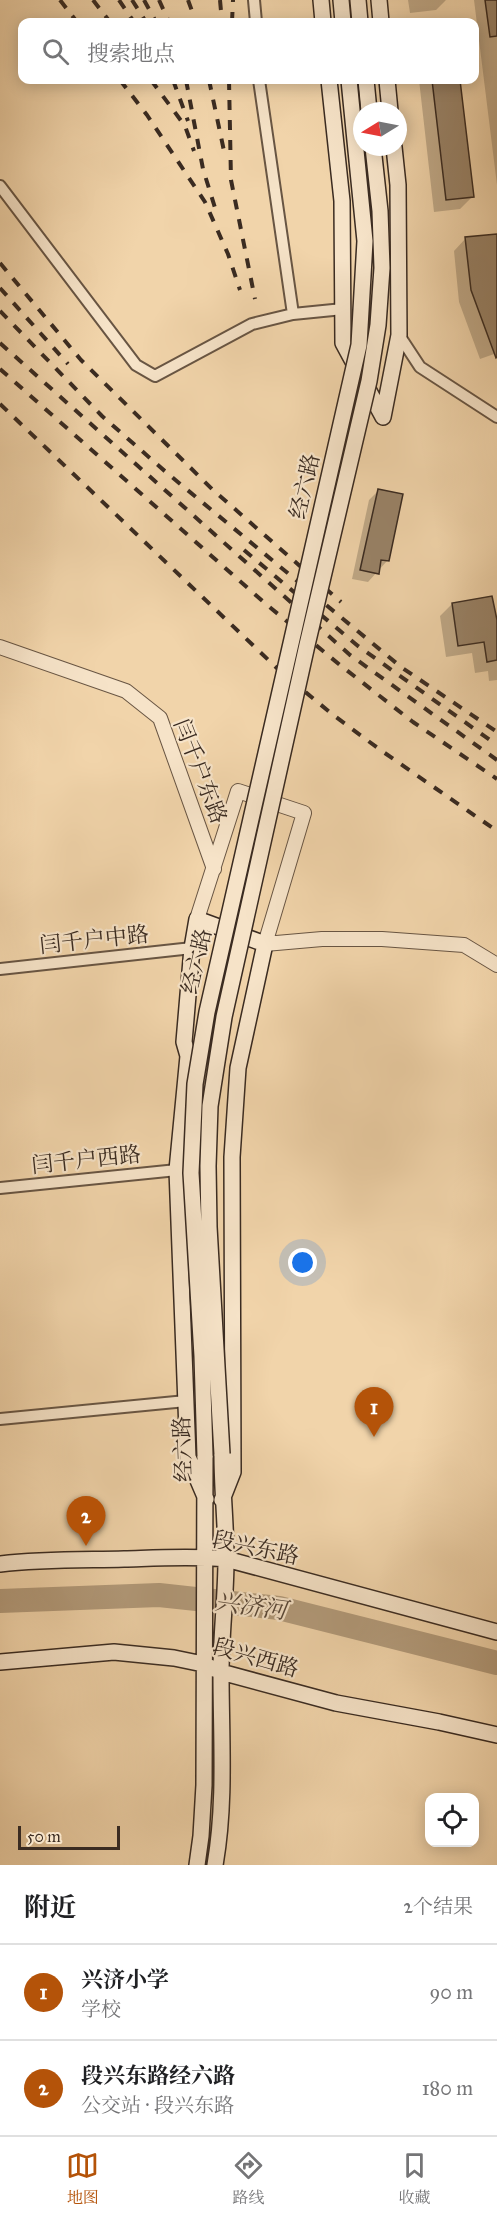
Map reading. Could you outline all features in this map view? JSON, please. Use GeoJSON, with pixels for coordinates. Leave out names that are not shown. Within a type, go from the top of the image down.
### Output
{"type":"FeatureCollection","features":[{"type":"Feature","properties":{"kind":"main road"},"geometry":{"type":"LineString","coordinates":[[321,0],[323,18]]}},
{"type":"Feature","properties":{"kind":"main road"},"geometry":{"type":"LineString","coordinates":[[341,0],[343,18]]}},
{"type":"Feature","properties":{"kind":"main road"},"geometry":{"type":"LineString","coordinates":[[358,0],[360,18]]}},
{"type":"Feature","properties":{"kind":"main road"},"geometry":{"type":"LineString","coordinates":[[378,0],[380,18]]}},
{"type":"Feature","properties":{"kind":"main road"},"geometry":{"type":"LineString","coordinates":[[329,84],[342,201],[343,343],[383,417],[399,335],[398,185],[395,156]]}},
{"type":"Feature","properties":{"kind":"main road","name":"经六路"},"geometry":{"type":"LineString","coordinates":[[197,1865],[201,1836],[206,1716],[203,1636],[206,1499],[202,1356],[191,1173],[195,1084],[207,1012],[359,345],[365,242],[349,84]]}},
{"type":"Feature","properties":{"kind":"main road"},"geometry":{"type":"LineString","coordinates":[[366,84],[368,102]]}},
{"type":"Feature","properties":{"kind":"main road"},"geometry":{"type":"LineString","coordinates":[[387,84],[389,102]]}},
{"type":"Feature","properties":{"kind":"main road","name":"经六路"},"geometry":{"type":"LineString","coordinates":[[215,1865],[219,1840],[223,1762],[221,1672],[226,1559],[209,1227],[210,1106],[224,1017],[369,381],[378,325],[382,268],[380,211],[374,156]]}},
{"type":"Feature","properties":{"kind":"main road"},"geometry":{"type":"LineString","coordinates":[[206,1499],[188,1457],[177,1170],[188,1056],[184,1042],[192,948],[197,919],[266,944],[238,1079],[232,1157],[233,1472],[222,1500]]}},
{"type":"Feature","properties":{"kind":"main road","name":"段兴东路"},"geometry":{"type":"LineString","coordinates":[[0,1564],[29,1561],[204,1557],[226,1559],[497,1632]]}},
{"type":"Feature","properties":{"kind":"main road","name":"段兴西路"},"geometry":{"type":"LineString","coordinates":[[0,1662],[114,1652],[174,1658],[203,1664],[221,1672],[336,1702],[497,1735]]}},
{"type":"Feature","properties":{"kind":"street"},"geometry":{"type":"LineString","coordinates":[[254,0],[256,18]]}},
{"type":"Feature","properties":{"kind":"street"},"geometry":{"type":"LineString","coordinates":[[261,84],[293,314]]}},
{"type":"Feature","properties":{"kind":"street"},"geometry":{"type":"LineString","coordinates":[[0,186],[136,365],[154,376],[252,324],[293,314],[343,309]]}},
{"type":"Feature","properties":{"kind":"street"},"geometry":{"type":"LineString","coordinates":[[399,335],[420,367],[497,417]]}},
{"type":"Feature","properties":{"kind":"street","name":"闫千户东路"},"geometry":{"type":"LineString","coordinates":[[0,647],[126,691],[160,718],[214,869]]}},
{"type":"Feature","properties":{"kind":"street"},"geometry":{"type":"LineString","coordinates":[[197,919],[238,791],[304,813],[266,944],[322,939],[382,939],[464,945],[497,965]]}},
{"type":"Feature","properties":{"kind":"street","name":"闫千户中路"},"geometry":{"type":"LineString","coordinates":[[0,969],[192,948]]}},
{"type":"Feature","properties":{"kind":"street","name":"闫千户西路"},"geometry":{"type":"LineString","coordinates":[[0,1188],[177,1170]]}},
{"type":"Feature","properties":{"kind":"street"},"geometry":{"type":"LineString","coordinates":[[0,1419],[186,1401]]}},
{"type":"Feature","properties":{"kind":"building"},"geometry":{"type":"Polygon","coordinates":[[[485,0],[497,0],[497,36],[490,37],[485,0]]]}},
{"type":"Feature","properties":{"kind":"building"},"geometry":{"type":"Polygon","coordinates":[[[432,84],[460,84],[474,197],[446,200],[432,84]]]}},
{"type":"Feature","properties":{"kind":"building"},"geometry":{"type":"Polygon","coordinates":[[[497,234],[496,358],[471,290],[465,237],[497,234]]]}},
{"type":"Feature","properties":{"kind":"building"},"geometry":{"type":"Polygon","coordinates":[[[378,489],[403,494],[389,561],[381,560],[379,574],[360,570],[378,489]]]}},
{"type":"Feature","properties":{"kind":"building"},"geometry":{"type":"Polygon","coordinates":[[[492,596],[497,620],[497,660],[487,662],[484,642],[458,646],[452,603],[492,596]]]}},
{"type":"Feature","properties":{"kind":"waterway","name":"兴济河"},"geometry":{"type":"LineString","coordinates":[[0,1601],[159,1595],[279,1608],[497,1663]]}},
{"type":"Feature","properties":{"kind":"railway"},"geometry":{"type":"LineString","coordinates":[[60,0],[74,18]]}},
{"type":"Feature","properties":{"kind":"railway"},"geometry":{"type":"LineString","coordinates":[[93,0],[107,18]]}},
{"type":"Feature","properties":{"kind":"railway"},"geometry":{"type":"LineString","coordinates":[[119,0],[131,18]]}},
{"type":"Feature","properties":{"kind":"railway"},"geometry":{"type":"LineString","coordinates":[[132,0],[143,18]]}},
{"type":"Feature","properties":{"kind":"railway"},"geometry":{"type":"LineString","coordinates":[[144,0],[154,18]]}},
{"type":"Feature","properties":{"kind":"railway"},"geometry":{"type":"LineString","coordinates":[[159,0],[167,18]]}},
{"type":"Feature","properties":{"kind":"railway"},"geometry":{"type":"LineString","coordinates":[[188,0],[195,18]]}},
{"type":"Feature","properties":{"kind":"railway"},"geometry":{"type":"LineString","coordinates":[[220,0],[222,18]]}},
{"type":"Feature","properties":{"kind":"railway"},"geometry":{"type":"LineString","coordinates":[[232,18],[233,0]]}},
{"type":"Feature","properties":{"kind":"railway"},"geometry":{"type":"LineString","coordinates":[[123,84],[147,115],[205,202],[228,254],[240,290]]}},
{"type":"Feature","properties":{"kind":"railway"},"geometry":{"type":"LineString","coordinates":[[154,84],[185,126],[194,151]]}},
{"type":"Feature","properties":{"kind":"railway"},"geometry":{"type":"LineString","coordinates":[[174,84],[188,121]]}},
{"type":"Feature","properties":{"kind":"railway"},"geometry":{"type":"LineString","coordinates":[[187,84],[203,169],[216,211]]}},
{"type":"Feature","properties":{"kind":"railway"},"geometry":{"type":"LineString","coordinates":[[210,84],[224,151]]}},
{"type":"Feature","properties":{"kind":"railway"},"geometry":{"type":"LineString","coordinates":[[229,84],[231,180],[255,299]]}},
{"type":"Feature","properties":{"kind":"railway"},"geometry":{"type":"LineString","coordinates":[[0,263],[81,360],[212,489],[341,602]]}},
{"type":"Feature","properties":{"kind":"railway"},"geometry":{"type":"LineString","coordinates":[[0,288],[68,364]]}},
{"type":"Feature","properties":{"kind":"railway"},"geometry":{"type":"LineString","coordinates":[[0,311],[102,416],[167,473],[401,667],[497,732]]}},
{"type":"Feature","properties":{"kind":"railway"},"geometry":{"type":"LineString","coordinates":[[0,343],[350,655],[497,760]]}},
{"type":"Feature","properties":{"kind":"railway"},"geometry":{"type":"LineString","coordinates":[[0,369],[267,605],[413,722],[497,779]]}},
{"type":"Feature","properties":{"kind":"railway"},"geometry":{"type":"LineString","coordinates":[[0,404],[280,671],[379,749],[497,831]]}},
{"type":"Feature","properties":{"kind":"railway"},"geometry":{"type":"LineString","coordinates":[[244,550],[358,646],[497,745]]}},
{"type":"Feature","properties":{"kind":"place","name":"兴济小学"},"geometry":{"type":"Point","coordinates":[374,1437]}},
{"type":"Feature","properties":{"kind":"place","name":"段兴东路经六路"},"geometry":{"type":"Point","coordinates":[86,1546]}}]}
